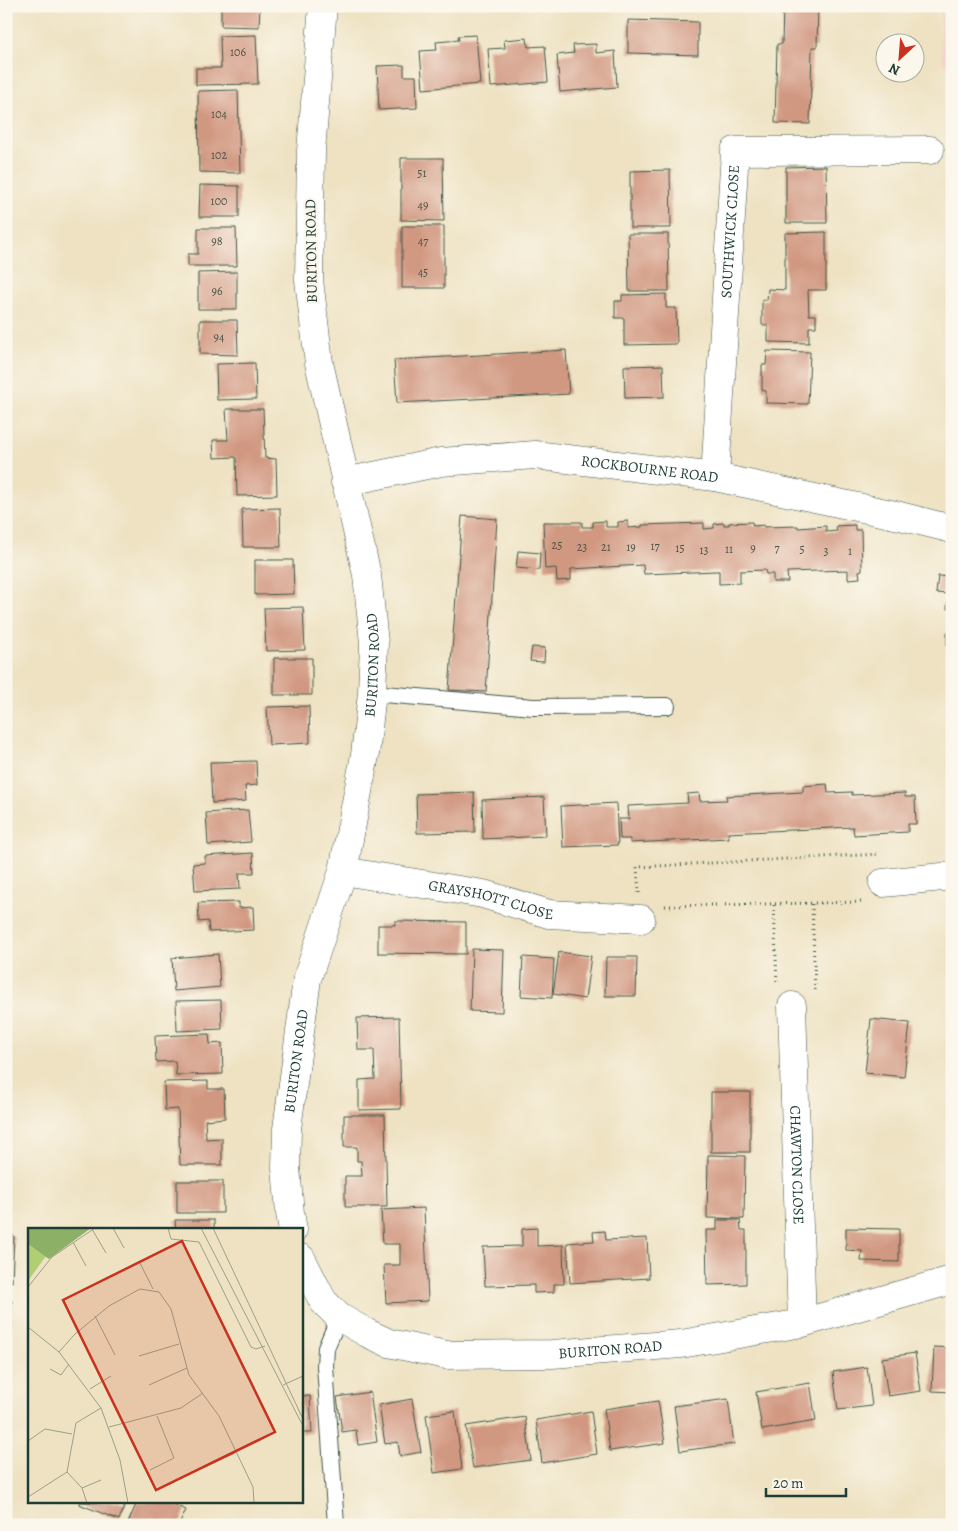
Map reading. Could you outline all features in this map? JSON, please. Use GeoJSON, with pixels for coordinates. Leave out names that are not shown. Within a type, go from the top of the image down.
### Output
{"type":"FeatureCollection","features":[{"type":"Feature","properties":{"kind":"street","name":"BURITON ROAD"},"geometry":{"type":"LineString","coordinates":[[293,1228],[286,1168],[287,1129],[307,979],[343,871],[365,755],[372,693],[374,643],[367,575],[319,363],[309,280],[311,151],[323,6]]}},
{"type":"Feature","properties":{"kind":"street","name":"SOUTHWICK CLOSE"},"geometry":{"type":"LineString","coordinates":[[715,477],[735,151],[930,150]]}},
{"type":"Feature","properties":{"kind":"street","name":"ROCKBOURNE ROAD"},"geometry":{"type":"LineString","coordinates":[[345,482],[441,462],[534,455],[715,477],[900,516],[952,529]]}},
{"type":"Feature","properties":{"kind":"street","name":"GRAYSHOTT CLOSE"},"geometry":{"type":"LineString","coordinates":[[343,871],[483,894],[549,914],[640,913]]}},
{"type":"Feature","properties":{"kind":"street"},"geometry":{"type":"LineString","coordinates":[[883,883],[952,876]]}},
{"type":"Feature","properties":{"kind":"street","name":"CHAWTON CLOSE"},"geometry":{"type":"LineString","coordinates":[[792,1006],[802,1323]]}},
{"type":"Feature","properties":{"kind":"street","name":"BURITON ROAD"},"geometry":{"type":"LineString","coordinates":[[302,1260],[323,1301],[339,1317],[389,1343],[446,1355],[552,1354],[681,1344],[802,1323],[952,1280]]}},
{"type":"Feature","properties":{"kind":"lane"},"geometry":{"type":"LineString","coordinates":[[372,693],[533,707],[666,706]]}},
{"type":"Feature","properties":{"kind":"lane"},"geometry":{"type":"LineString","coordinates":[[336,1525],[325,1366],[326,1348],[339,1317]]}},
{"type":"Feature","properties":{"kind":"path"},"geometry":{"type":"LineString","coordinates":[[880,854],[883,883],[874,902],[774,905],[640,913],[637,867],[880,854]]}},
{"type":"Feature","properties":{"kind":"path"},"geometry":{"type":"LineString","coordinates":[[774,905],[778,1005],[792,1006],[816,1002],[812,904]]}},
{"type":"Feature","properties":{"kind":"shaded area"},"geometry":{"type":"Polygon","coordinates":[[[940,6],[952,6],[952,63],[942,63],[940,6]]]}},
{"type":"Feature","properties":{"kind":"building"},"geometry":{"type":"Polygon","coordinates":[[[221,6],[260,6],[259,27],[221,26],[221,6]]]}},
{"type":"Feature","properties":{"kind":"building"},"geometry":{"type":"Polygon","coordinates":[[[783,6],[818,6],[817,47],[812,47],[810,124],[775,123],[777,44],[782,44],[783,6]]]}},
{"type":"Feature","properties":{"kind":"building"},"geometry":{"type":"Polygon","coordinates":[[[628,20],[698,22],[698,55],[628,53],[628,20]]]}},
{"type":"Feature","properties":{"kind":"building"},"geometry":{"type":"Polygon","coordinates":[[[256,35],[258,84],[196,85],[196,68],[221,68],[220,36],[256,35]]]}},
{"type":"Feature","properties":{"kind":"building"},"geometry":{"type":"Polygon","coordinates":[[[476,35],[480,84],[423,89],[420,51],[437,50],[436,42],[459,40],[458,36],[476,35]]]}},
{"type":"Feature","properties":{"kind":"building"},"geometry":{"type":"Polygon","coordinates":[[[527,38],[528,47],[545,46],[548,82],[491,87],[488,49],[505,48],[504,40],[527,38]]]}},
{"type":"Feature","properties":{"kind":"building"},"geometry":{"type":"Polygon","coordinates":[[[596,44],[596,53],[615,51],[617,87],[560,92],[557,55],[574,53],[573,45],[596,44]]]}},
{"type":"Feature","properties":{"kind":"building"},"geometry":{"type":"Polygon","coordinates":[[[404,65],[404,76],[416,76],[417,108],[379,110],[377,66],[404,65]]]}},
{"type":"Feature","properties":{"kind":"building"},"geometry":{"type":"Polygon","coordinates":[[[238,90],[240,173],[199,172],[198,91],[238,90]]]}},
{"type":"Feature","properties":{"kind":"building"},"geometry":{"type":"Polygon","coordinates":[[[401,158],[443,158],[444,221],[401,220],[401,158]]]}},
{"type":"Feature","properties":{"kind":"building"},"geometry":{"type":"Polygon","coordinates":[[[826,166],[827,223],[786,223],[786,167],[826,166]]]}},
{"type":"Feature","properties":{"kind":"building"},"geometry":{"type":"Polygon","coordinates":[[[670,170],[671,228],[630,228],[630,171],[670,170]]]}},
{"type":"Feature","properties":{"kind":"building"},"geometry":{"type":"Polygon","coordinates":[[[200,185],[239,186],[239,217],[199,217],[200,185]]]}},
{"type":"Feature","properties":{"kind":"building"},"geometry":{"type":"Polygon","coordinates":[[[402,226],[444,226],[444,288],[402,288],[402,226]]]}},
{"type":"Feature","properties":{"kind":"building"},"geometry":{"type":"Polygon","coordinates":[[[198,228],[236,228],[237,266],[188,266],[188,254],[198,254],[198,228]]]}},
{"type":"Feature","properties":{"kind":"building"},"geometry":{"type":"Polygon","coordinates":[[[826,232],[826,290],[808,290],[809,315],[816,315],[816,327],[809,327],[809,343],[768,342],[768,325],[762,325],[762,300],[767,300],[768,289],[785,290],[785,233],[826,232]]]}},
{"type":"Feature","properties":{"kind":"building"},"geometry":{"type":"Polygon","coordinates":[[[628,234],[668,234],[669,291],[629,291],[628,234]]]}},
{"type":"Feature","properties":{"kind":"building"},"geometry":{"type":"Polygon","coordinates":[[[237,272],[237,309],[198,309],[198,273],[237,272]]]}},
{"type":"Feature","properties":{"kind":"building"},"geometry":{"type":"Polygon","coordinates":[[[666,294],[666,308],[676,308],[677,344],[624,345],[624,318],[615,318],[615,301],[622,301],[622,295],[666,294]]]}},
{"type":"Feature","properties":{"kind":"building"},"geometry":{"type":"Polygon","coordinates":[[[200,320],[237,320],[238,355],[200,354],[200,320]]]}},
{"type":"Feature","properties":{"kind":"building"},"geometry":{"type":"Polygon","coordinates":[[[566,350],[569,394],[397,403],[394,360],[566,350]]]}},
{"type":"Feature","properties":{"kind":"building"},"geometry":{"type":"Polygon","coordinates":[[[767,351],[810,352],[808,404],[766,403],[766,391],[762,390],[762,365],[766,365],[767,351]]]}},
{"type":"Feature","properties":{"kind":"building"},"geometry":{"type":"Polygon","coordinates":[[[255,363],[256,399],[217,400],[216,364],[255,363]]]}},
{"type":"Feature","properties":{"kind":"building"},"geometry":{"type":"Polygon","coordinates":[[[663,365],[664,397],[625,398],[624,366],[663,365]]]}},
{"type":"Feature","properties":{"kind":"building"},"geometry":{"type":"Polygon","coordinates":[[[226,409],[263,409],[265,458],[276,459],[277,495],[237,496],[236,457],[214,458],[213,440],[228,440],[226,409]]]}},
{"type":"Feature","properties":{"kind":"building"},"geometry":{"type":"Polygon","coordinates":[[[280,508],[281,547],[243,547],[242,509],[280,508]]]}},
{"type":"Feature","properties":{"kind":"building"},"geometry":{"type":"Polygon","coordinates":[[[462,516],[497,519],[486,692],[449,690],[462,516]]]}},
{"type":"Feature","properties":{"kind":"building"},"geometry":{"type":"Polygon","coordinates":[[[606,521],[606,527],[618,527],[618,522],[628,521],[628,528],[642,527],[642,525],[704,523],[704,529],[714,528],[714,524],[724,523],[724,525],[729,525],[729,523],[752,522],[753,526],[764,525],[764,527],[798,526],[798,528],[826,526],[826,532],[837,531],[836,526],[855,525],[855,530],[861,530],[862,570],[859,571],[860,578],[848,579],[848,570],[787,572],[788,582],[773,582],[773,574],[766,574],[765,570],[740,571],[740,583],[719,584],[719,571],[644,574],[643,565],[571,569],[571,580],[557,581],[556,568],[545,569],[543,522],[582,522],[582,527],[593,527],[593,522],[606,521]]]}},
{"type":"Feature","properties":{"kind":"building"},"geometry":{"type":"Polygon","coordinates":[[[518,551],[540,553],[539,570],[516,568],[518,551]]]}},
{"type":"Feature","properties":{"kind":"building"},"geometry":{"type":"Polygon","coordinates":[[[255,560],[293,560],[294,594],[255,595],[255,560]]]}},
{"type":"Feature","properties":{"kind":"building"},"geometry":{"type":"Polygon","coordinates":[[[938,576],[952,577],[952,609],[947,609],[948,594],[936,593],[938,576]]]}},
{"type":"Feature","properties":{"kind":"building"},"geometry":{"type":"Polygon","coordinates":[[[303,607],[305,650],[266,651],[264,608],[303,607]]]}},
{"type":"Feature","properties":{"kind":"building"},"geometry":{"type":"Polygon","coordinates":[[[947,632],[952,633],[952,645],[947,645],[947,632]]]}},
{"type":"Feature","properties":{"kind":"building"},"geometry":{"type":"Polygon","coordinates":[[[532,647],[545,648],[544,662],[530,661],[532,647]]]}},
{"type":"Feature","properties":{"kind":"building"},"geometry":{"type":"Polygon","coordinates":[[[274,658],[312,658],[312,695],[274,695],[274,658]]]}},
{"type":"Feature","properties":{"kind":"building"},"geometry":{"type":"Polygon","coordinates":[[[309,706],[310,743],[269,745],[267,707],[309,706]]]}},
{"type":"Feature","properties":{"kind":"building"},"geometry":{"type":"Polygon","coordinates":[[[256,761],[257,785],[245,786],[246,801],[212,803],[210,762],[256,761]]]}},
{"type":"Feature","properties":{"kind":"building"},"geometry":{"type":"Polygon","coordinates":[[[827,784],[828,793],[852,792],[852,795],[905,793],[905,797],[915,797],[916,824],[908,824],[908,832],[854,835],[853,827],[728,833],[729,838],[630,843],[630,839],[620,839],[619,819],[629,819],[628,806],[688,803],[687,794],[699,793],[700,801],[727,800],[726,796],[803,792],[803,786],[827,784]]]}},
{"type":"Feature","properties":{"kind":"building"},"geometry":{"type":"Polygon","coordinates":[[[474,792],[475,832],[417,833],[416,794],[474,792]]]}},
{"type":"Feature","properties":{"kind":"building"},"geometry":{"type":"Polygon","coordinates":[[[544,797],[546,836],[483,839],[482,800],[544,797]]]}},
{"type":"Feature","properties":{"kind":"building"},"geometry":{"type":"Polygon","coordinates":[[[616,803],[618,845],[563,847],[561,806],[616,803]]]}},
{"type":"Feature","properties":{"kind":"building"},"geometry":{"type":"Polygon","coordinates":[[[248,810],[251,842],[208,845],[206,813],[248,810]]]}},
{"type":"Feature","properties":{"kind":"building"},"geometry":{"type":"Polygon","coordinates":[[[253,853],[254,873],[239,873],[240,889],[195,891],[193,864],[205,863],[205,856],[253,853]]]}},
{"type":"Feature","properties":{"kind":"building"},"geometry":{"type":"Polygon","coordinates":[[[239,902],[239,908],[253,907],[254,930],[209,932],[208,921],[199,922],[198,903],[239,902]]]}},
{"type":"Feature","properties":{"kind":"building"},"geometry":{"type":"Polygon","coordinates":[[[395,921],[466,922],[466,954],[378,953],[378,925],[395,925],[395,921]]]}},
{"type":"Feature","properties":{"kind":"building"},"geometry":{"type":"Polygon","coordinates":[[[472,949],[504,950],[502,1012],[470,1011],[472,949]]]}},
{"type":"Feature","properties":{"kind":"building"},"geometry":{"type":"Polygon","coordinates":[[[559,952],[591,956],[585,999],[553,994],[559,952]]]}},
{"type":"Feature","properties":{"kind":"building"},"geometry":{"type":"Polygon","coordinates":[[[218,954],[220,987],[174,991],[172,958],[218,954]]]}},
{"type":"Feature","properties":{"kind":"building"},"geometry":{"type":"Polygon","coordinates":[[[523,957],[554,959],[552,998],[521,996],[523,957]]]}},
{"type":"Feature","properties":{"kind":"building"},"geometry":{"type":"Polygon","coordinates":[[[606,957],[637,957],[636,996],[605,996],[606,957]]]}},
{"type":"Feature","properties":{"kind":"building"},"geometry":{"type":"Polygon","coordinates":[[[221,1000],[222,1029],[177,1031],[176,1001],[221,1000]]]}},
{"type":"Feature","properties":{"kind":"building"},"geometry":{"type":"Polygon","coordinates":[[[399,1017],[401,1109],[359,1110],[359,1080],[375,1079],[374,1050],[358,1050],[357,1018],[399,1017]]]}},
{"type":"Feature","properties":{"kind":"building"},"geometry":{"type":"Polygon","coordinates":[[[871,1019],[910,1023],[904,1077],[865,1073],[871,1019]]]}},
{"type":"Feature","properties":{"kind":"building"},"geometry":{"type":"Polygon","coordinates":[[[209,1034],[210,1044],[222,1043],[223,1074],[176,1075],[175,1061],[156,1062],[155,1036],[209,1034]]]}},
{"type":"Feature","properties":{"kind":"building"},"geometry":{"type":"Polygon","coordinates":[[[208,1081],[208,1089],[224,1089],[225,1118],[205,1120],[206,1139],[222,1138],[222,1165],[180,1165],[178,1109],[165,1110],[164,1082],[208,1081]]]}},
{"type":"Feature","properties":{"kind":"building"},"geometry":{"type":"Polygon","coordinates":[[[711,1092],[750,1092],[750,1152],[711,1152],[711,1092]]]}},
{"type":"Feature","properties":{"kind":"building"},"geometry":{"type":"Polygon","coordinates":[[[344,1115],[385,1115],[387,1207],[345,1207],[345,1176],[362,1176],[361,1161],[357,1161],[357,1147],[344,1147],[344,1115]]]}},
{"type":"Feature","properties":{"kind":"building"},"geometry":{"type":"Polygon","coordinates":[[[708,1155],[745,1156],[744,1219],[707,1218],[708,1155]]]}},
{"type":"Feature","properties":{"kind":"building"},"geometry":{"type":"Polygon","coordinates":[[[177,1181],[223,1181],[223,1213],[177,1213],[177,1181]]]}},
{"type":"Feature","properties":{"kind":"building"},"geometry":{"type":"Polygon","coordinates":[[[424,1208],[428,1301],[386,1303],[384,1265],[400,1265],[400,1244],[383,1244],[381,1210],[424,1208]]]}},
{"type":"Feature","properties":{"kind":"building"},"geometry":{"type":"Polygon","coordinates":[[[175,1220],[214,1220],[214,1228],[176,1228],[175,1220]]]}},
{"type":"Feature","properties":{"kind":"building"},"geometry":{"type":"Polygon","coordinates":[[[717,1220],[740,1220],[741,1230],[746,1230],[746,1284],[707,1285],[706,1230],[717,1230],[717,1220]]]}},
{"type":"Feature","properties":{"kind":"building"},"geometry":{"type":"Polygon","coordinates":[[[537,1228],[537,1246],[563,1245],[564,1284],[554,1284],[554,1292],[534,1293],[534,1285],[485,1286],[483,1247],[522,1246],[522,1229],[537,1228]]]}},
{"type":"Feature","properties":{"kind":"building"},"geometry":{"type":"Polygon","coordinates":[[[846,1228],[899,1229],[899,1262],[861,1261],[862,1251],[846,1250],[846,1228]]]}},
{"type":"Feature","properties":{"kind":"building"},"geometry":{"type":"Polygon","coordinates":[[[605,1231],[606,1240],[647,1238],[649,1278],[570,1283],[567,1243],[594,1241],[593,1232],[605,1231]]]}},
{"type":"Feature","properties":{"kind":"building"},"geometry":{"type":"Polygon","coordinates":[[[6,1235],[14,1236],[12,1282],[6,1281],[6,1235]]]}},
{"type":"Feature","properties":{"kind":"building"},"geometry":{"type":"Polygon","coordinates":[[[6,1301],[12,1301],[10,1364],[6,1364],[6,1301]]]}},
{"type":"Feature","properties":{"kind":"building"},"geometry":{"type":"Polygon","coordinates":[[[934,1347],[952,1348],[952,1392],[932,1391],[934,1347]]]}},
{"type":"Feature","properties":{"kind":"building"},"geometry":{"type":"Polygon","coordinates":[[[915,1353],[921,1391],[888,1396],[882,1358],[915,1353]]]}},
{"type":"Feature","properties":{"kind":"building"},"geometry":{"type":"Polygon","coordinates":[[[867,1367],[872,1406],[838,1410],[833,1372],[867,1367]]]}},
{"type":"Feature","properties":{"kind":"building"},"geometry":{"type":"Polygon","coordinates":[[[810,1383],[816,1421],[762,1430],[756,1392],[810,1383]]]}},
{"type":"Feature","properties":{"kind":"building"},"geometry":{"type":"Polygon","coordinates":[[[370,1392],[377,1442],[358,1445],[356,1430],[342,1432],[337,1397],[370,1392]]]}},
{"type":"Feature","properties":{"kind":"building"},"geometry":{"type":"Polygon","coordinates":[[[302,1396],[310,1396],[312,1433],[302,1433],[302,1396]]]}},
{"type":"Feature","properties":{"kind":"building"},"geometry":{"type":"Polygon","coordinates":[[[412,1399],[421,1452],[400,1456],[398,1442],[385,1444],[379,1405],[412,1399]]]}},
{"type":"Feature","properties":{"kind":"building"},"geometry":{"type":"Polygon","coordinates":[[[728,1399],[734,1444],[680,1451],[674,1406],[728,1399]]]}},
{"type":"Feature","properties":{"kind":"building"},"geometry":{"type":"Polygon","coordinates":[[[658,1401],[665,1443],[610,1451],[604,1409],[658,1401]]]}},
{"type":"Feature","properties":{"kind":"building"},"geometry":{"type":"Polygon","coordinates":[[[455,1411],[462,1469],[434,1473],[426,1415],[455,1411]]]}},
{"type":"Feature","properties":{"kind":"building"},"geometry":{"type":"Polygon","coordinates":[[[591,1411],[597,1454],[542,1463],[536,1420],[591,1411]]]}},
{"type":"Feature","properties":{"kind":"building"},"geometry":{"type":"Polygon","coordinates":[[[525,1417],[531,1460],[473,1468],[466,1426],[525,1417]]]}},
{"type":"Feature","properties":{"kind":"building"},"geometry":{"type":"Polygon","coordinates":[[[79,1504],[125,1504],[119,1520],[79,1504]]]}},
{"type":"Feature","properties":{"kind":"building"},"geometry":{"type":"Polygon","coordinates":[[[136,1504],[172,1504],[186,1510],[179,1525],[131,1525],[128,1523],[136,1504]]]}}]}
